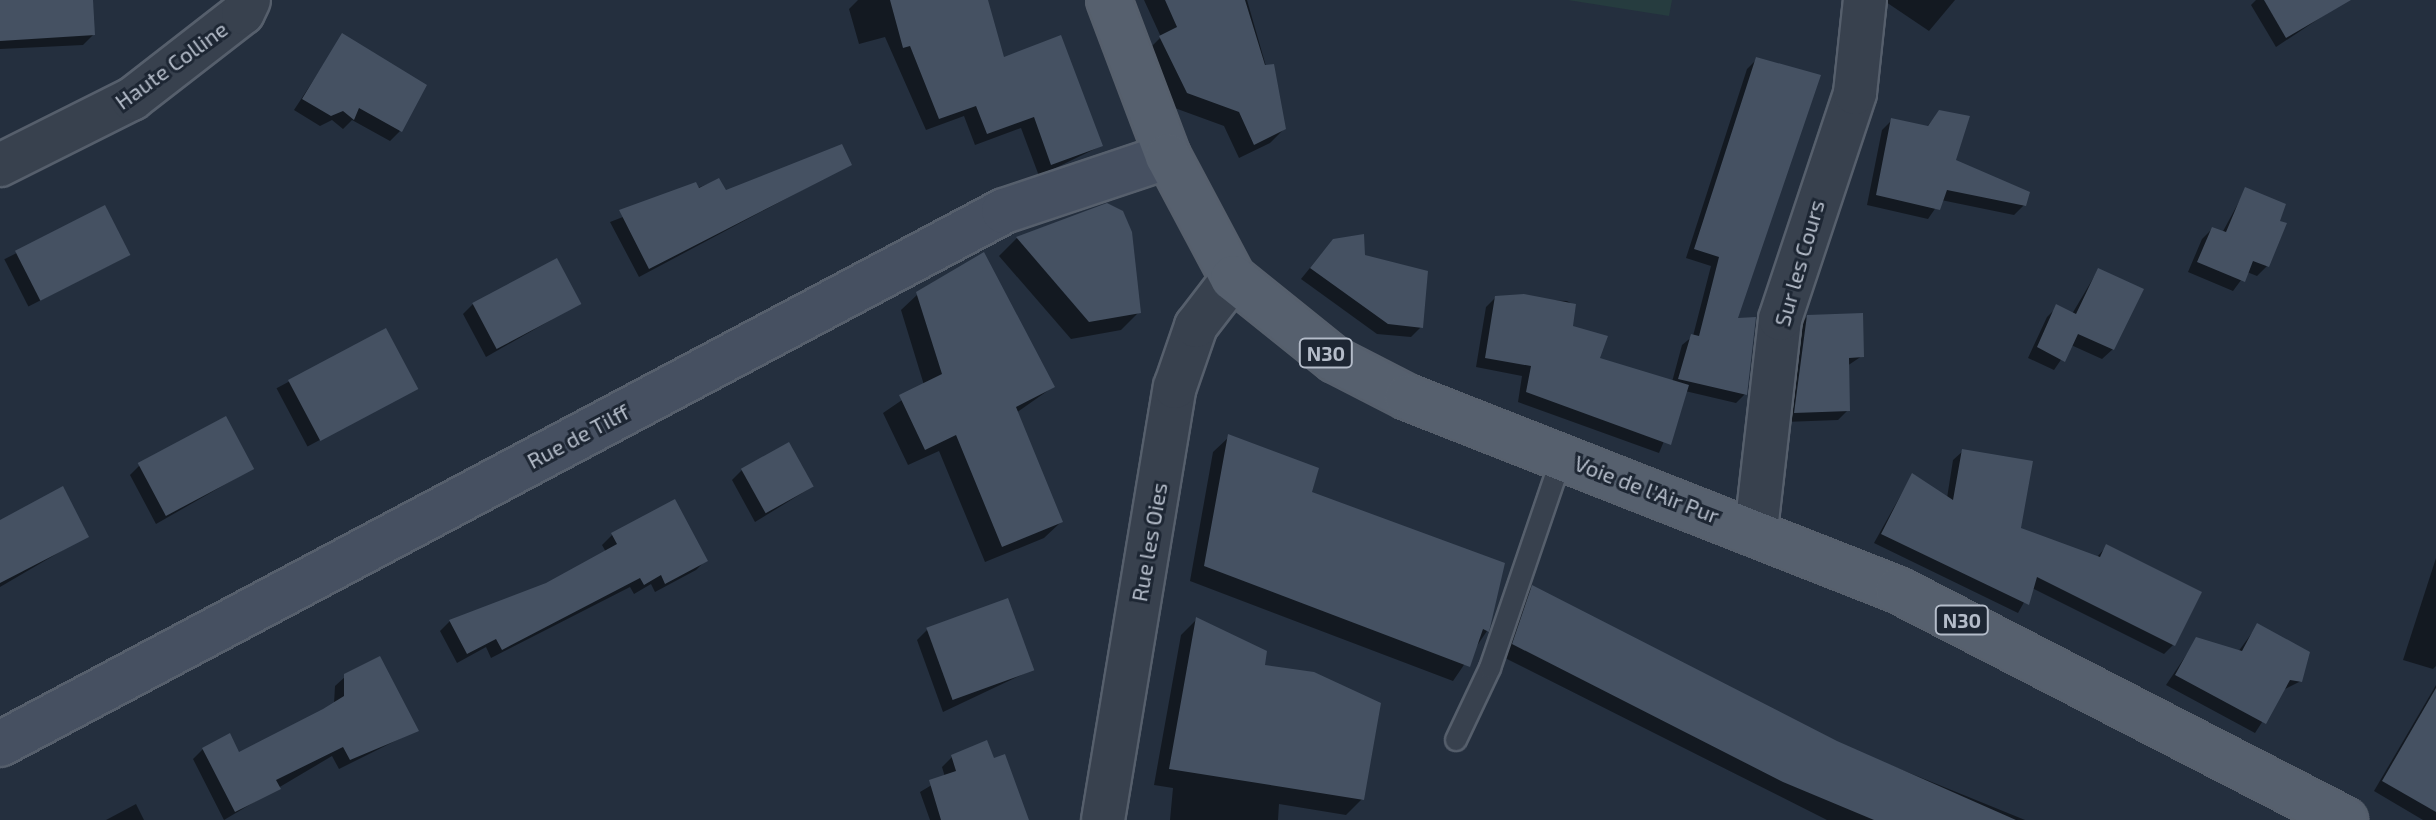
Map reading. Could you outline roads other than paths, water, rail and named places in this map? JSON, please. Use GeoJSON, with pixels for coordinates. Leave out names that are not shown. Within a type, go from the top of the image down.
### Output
{"type":"FeatureCollection","features":[{"type":"Feature","properties":{"kind":"main road","name":"Voie de l'Air Pur"},"geometry":{"type":"LineString","coordinates":[[1109,0],[1168,156],[1233,278],[1335,360],[1407,397],[1756,530],[2008,642],[2345,820]]}},
{"type":"Feature","properties":{"kind":"main road","name":"Rue de Tilff"},"geometry":{"type":"LineString","coordinates":[[0,744],[1004,211],[1168,156]]}},
{"type":"Feature","properties":{"kind":"street","name":"Haute Colline"},"geometry":{"type":"LineString","coordinates":[[0,165],[132,99],[243,13],[249,0]]}},
{"type":"Feature","properties":{"kind":"street","name":"Sur les Cours"},"geometry":{"type":"LineString","coordinates":[[1756,530],[1780,319],[1855,93],[1865,0]]}},
{"type":"Feature","properties":{"kind":"street","name":"Rue les Oies"},"geometry":{"type":"LineString","coordinates":[[1103,820],[1179,372],[1196,326],[1233,278]]}},
{"type":"Feature","properties":{"kind":"lane"},"geometry":{"type":"LineString","coordinates":[[1456,740],[1490,668],[1562,457]]}}]}
